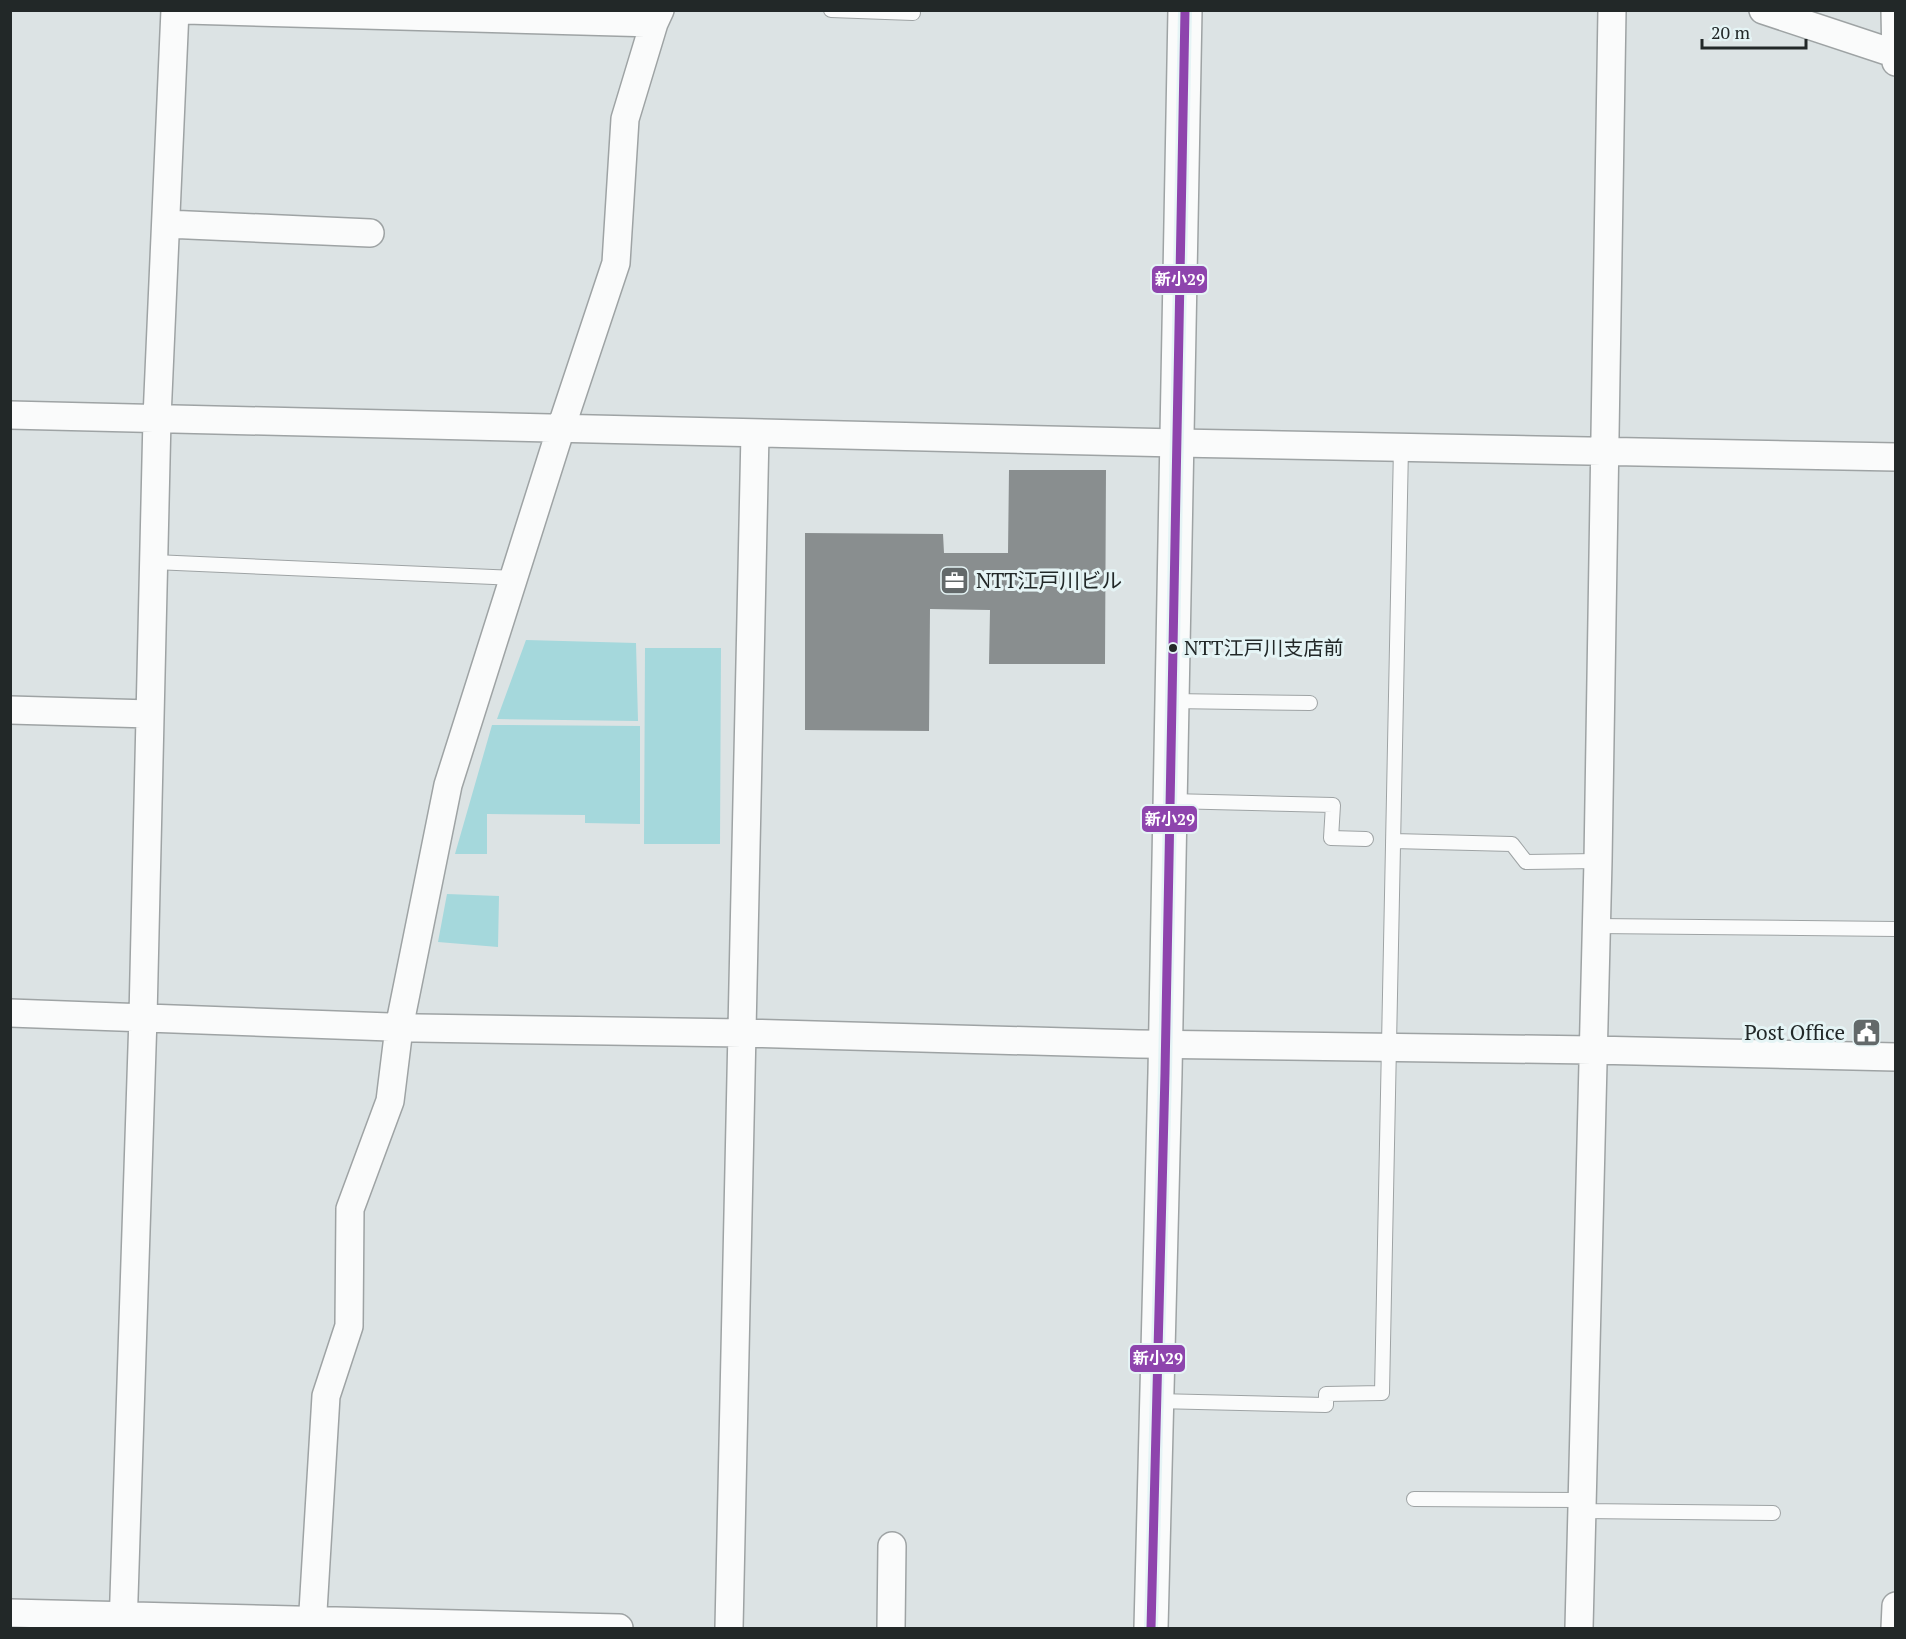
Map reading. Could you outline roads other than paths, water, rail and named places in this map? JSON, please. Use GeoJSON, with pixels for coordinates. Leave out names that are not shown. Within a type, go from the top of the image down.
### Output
{"type":"FeatureCollection","features":[{"type":"Feature","properties":{"kind":"street"},"geometry":{"type":"LineString","coordinates":[[123,1623],[143,1017],[157,418],[175,10]]}},
{"type":"Feature","properties":{"kind":"street"},"geometry":{"type":"LineString","coordinates":[[186,10],[657,17],[625,119],[616,263],[561,428],[448,785],[399,1028],[390,1101],[351,1209],[349,1326],[326,1396],[312,1624]]}},
{"type":"Feature","properties":{"kind":"street"},"geometry":{"type":"LineString","coordinates":[[1151,1629],[1166,1044],[1185,10]]}},
{"type":"Feature","properties":{"kind":"street"},"geometry":{"type":"LineString","coordinates":[[1579,1629],[1598,861],[1612,10]]}},
{"type":"Feature","properties":{"kind":"street"},"geometry":{"type":"LineString","coordinates":[[1762,10],[1895,56],[1895,10]]}},
{"type":"Feature","properties":{"kind":"street"},"geometry":{"type":"LineString","coordinates":[[166,224],[369,233]]}},
{"type":"Feature","properties":{"kind":"street"},"geometry":{"type":"LineString","coordinates":[[10,415],[1177,443],[1896,457]]}},
{"type":"Feature","properties":{"kind":"street"},"geometry":{"type":"LineString","coordinates":[[729,1629],[755,433]]}},
{"type":"Feature","properties":{"kind":"street"},"geometry":{"type":"LineString","coordinates":[[10,710],[150,714]]}},
{"type":"Feature","properties":{"kind":"street"},"geometry":{"type":"LineString","coordinates":[[10,1013],[399,1028],[1896,1057]]}},
{"type":"Feature","properties":{"kind":"street"},"geometry":{"type":"LineString","coordinates":[[891,1629],[892,1546]]}},
{"type":"Feature","properties":{"kind":"street"},"geometry":{"type":"LineString","coordinates":[[1895,1629],[1896,1606]]}},
{"type":"Feature","properties":{"kind":"street"},"geometry":{"type":"LineString","coordinates":[[10,1613],[123,1623],[619,1629]]}},
{"type":"Feature","properties":{"kind":"lane"},"geometry":{"type":"LineString","coordinates":[[831,10],[913,13]]}},
{"type":"Feature","properties":{"kind":"lane"},"geometry":{"type":"LineString","coordinates":[[1156,1401],[1326,1405],[1326,1394],[1382,1393],[1401,447]]}},
{"type":"Feature","properties":{"kind":"lane"},"geometry":{"type":"LineString","coordinates":[[154,562],[514,578]]}},
{"type":"Feature","properties":{"kind":"lane"},"geometry":{"type":"LineString","coordinates":[[1172,701],[1310,703]]}},
{"type":"Feature","properties":{"kind":"lane"},"geometry":{"type":"LineString","coordinates":[[1170,801],[1332,805],[1331,838],[1366,839]]}},
{"type":"Feature","properties":{"kind":"lane"},"geometry":{"type":"LineString","coordinates":[[1393,841],[1512,844],[1526,862],[1598,861]]}},
{"type":"Feature","properties":{"kind":"lane"},"geometry":{"type":"LineString","coordinates":[[1596,926],[1896,929]]}},
{"type":"Feature","properties":{"kind":"lane"},"geometry":{"type":"LineString","coordinates":[[1414,1499],[1773,1513]]}},
{"type":"Feature","properties":{"kind":"place","name":"NTT江戸川ビル"},"geometry":{"type":"Point","coordinates":[955,581]}},
{"type":"Feature","properties":{"kind":"place","name":"NTT江戸川支店前"},"geometry":{"type":"Point","coordinates":[1173,648]}},
{"type":"Feature","properties":{"kind":"place","name":"Post Office"},"geometry":{"type":"Point","coordinates":[1866,1033]}}]}
